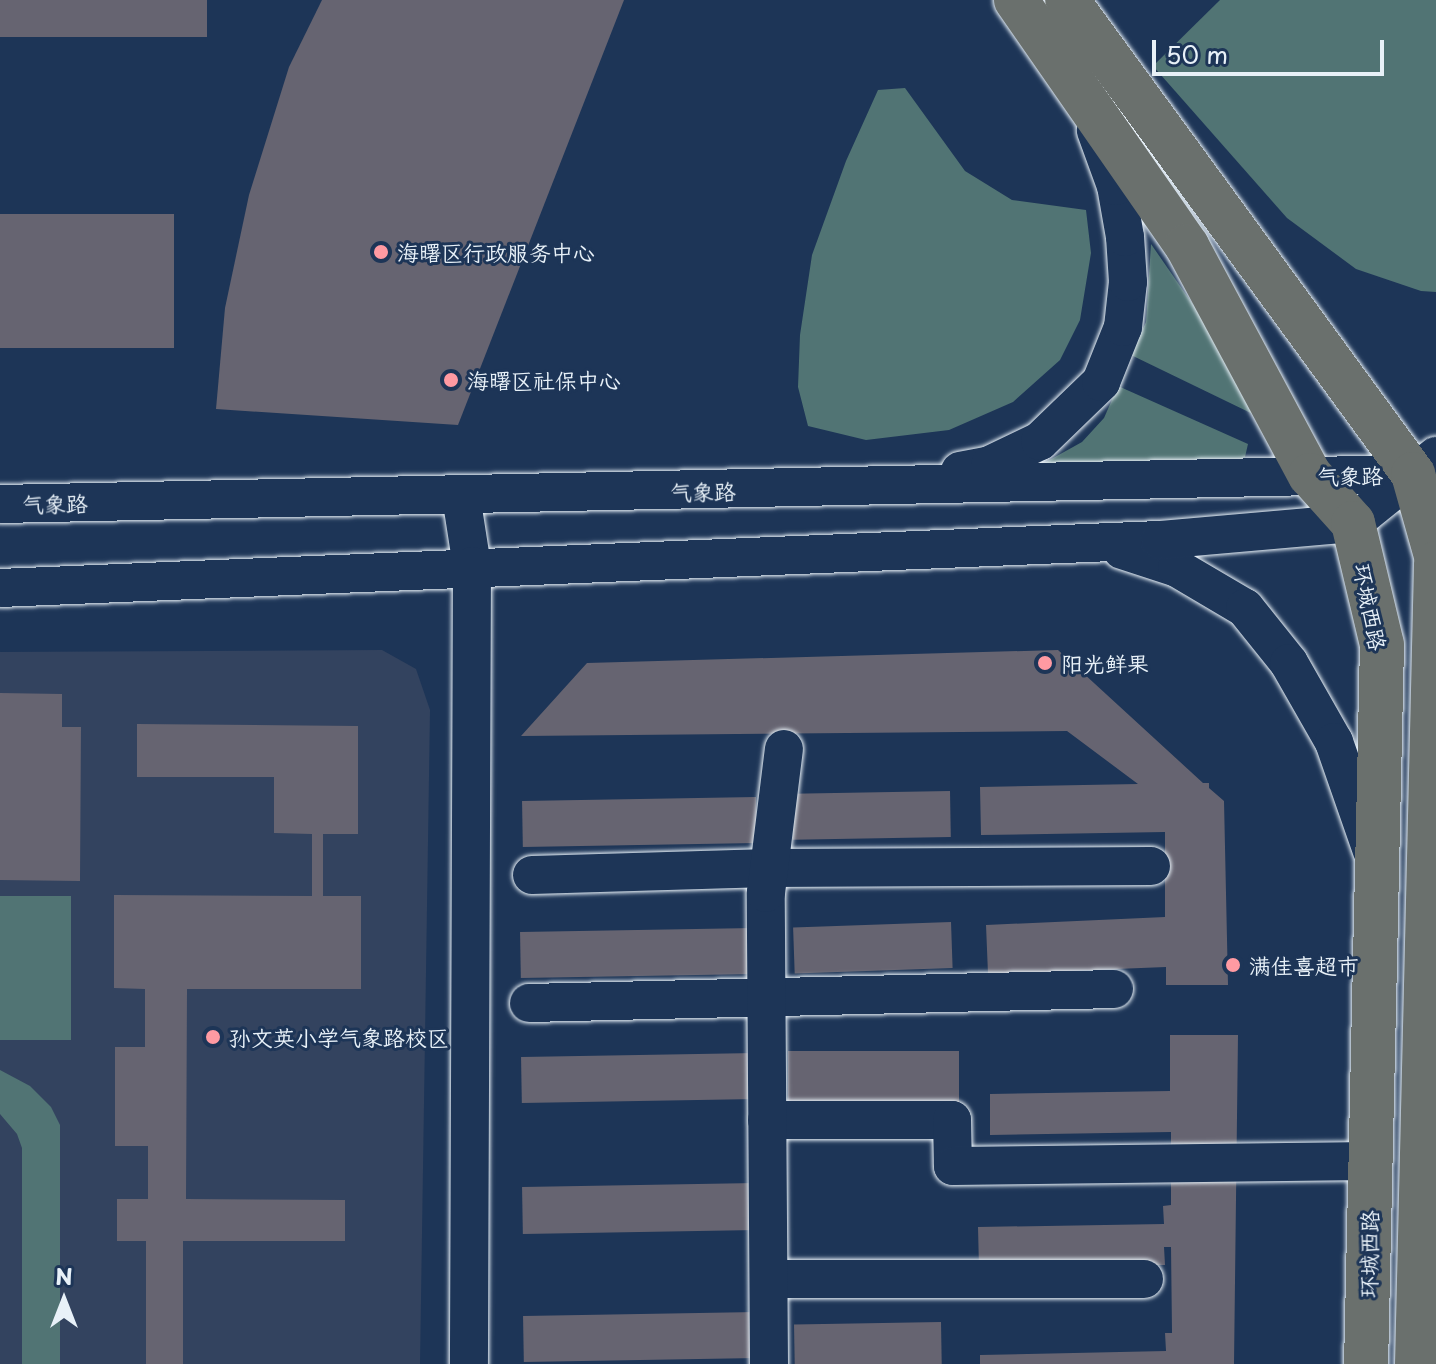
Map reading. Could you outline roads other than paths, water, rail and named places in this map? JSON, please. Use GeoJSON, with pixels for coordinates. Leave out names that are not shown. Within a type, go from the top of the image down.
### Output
{"type":"FeatureCollection","features":[{"type":"Feature","properties":{"kind":"main road","name":"环城西路"},"geometry":{"type":"LineString","coordinates":[[1016,0],[1187,246],[1310,475],[1353,523],[1382,645],[1366,1364]]}},
{"type":"Feature","properties":{"kind":"main road"},"geometry":{"type":"LineString","coordinates":[[1067,0],[1425,465],[1436,556]]}},
{"type":"Feature","properties":{"kind":"main road"},"geometry":{"type":"LineString","coordinates":[[1417,1364],[1433,849],[1436,563]]}},
{"type":"Feature","properties":{"kind":"street"},"geometry":{"type":"LineString","coordinates":[[885,486],[990,465],[1040,441],[1101,382],[1123,327],[1128,282],[1116,186],[1085,99]]}},
{"type":"Feature","properties":{"kind":"street","name":"气象路"},"geometry":{"type":"LineString","coordinates":[[0,504],[1310,475],[1425,465]]}},
{"type":"Feature","properties":{"kind":"street","name":"气象路"},"geometry":{"type":"LineString","coordinates":[[1353,523],[1425,465]]}},
{"type":"Feature","properties":{"kind":"street"},"geometry":{"type":"LineString","coordinates":[[461,496],[472,566],[469,1364]]}},
{"type":"Feature","properties":{"kind":"street"},"geometry":{"type":"LineString","coordinates":[[0,588],[1100,542],[1353,523]]}},
{"type":"Feature","properties":{"kind":"street"},"geometry":{"type":"LineString","coordinates":[[1100,542],[1177,568],[1245,608],[1289,663],[1334,742],[1377,865]]}},
{"type":"Feature","properties":{"kind":"street"},"geometry":{"type":"LineString","coordinates":[[769,1364],[769,868],[784,749]]}},
{"type":"Feature","properties":{"kind":"street"},"geometry":{"type":"LineString","coordinates":[[532,875],[769,868],[1151,866]]}},
{"type":"Feature","properties":{"kind":"street"},"geometry":{"type":"LineString","coordinates":[[529,1003],[1114,989]]}},
{"type":"Feature","properties":{"kind":"street"},"geometry":{"type":"LineString","coordinates":[[767,1120],[952,1120],[953,1166],[1371,1161]]}},
{"type":"Feature","properties":{"kind":"street"},"geometry":{"type":"LineString","coordinates":[[769,1279],[1144,1279]]}},
{"type":"Feature","properties":{"kind":"place","name":"海曙区行政服务中心"},"geometry":{"type":"Point","coordinates":[381,252]}},
{"type":"Feature","properties":{"kind":"place","name":"海曙区社保中心"},"geometry":{"type":"Point","coordinates":[451,380]}},
{"type":"Feature","properties":{"kind":"place","name":"阳光鲜果"},"geometry":{"type":"Point","coordinates":[1045,663]}},
{"type":"Feature","properties":{"kind":"place","name":"满佳喜超市"},"geometry":{"type":"Point","coordinates":[1233,965]}},
{"type":"Feature","properties":{"kind":"place","name":"孙文英小学气象路校区"},"geometry":{"type":"Point","coordinates":[213,1037]}}]}
